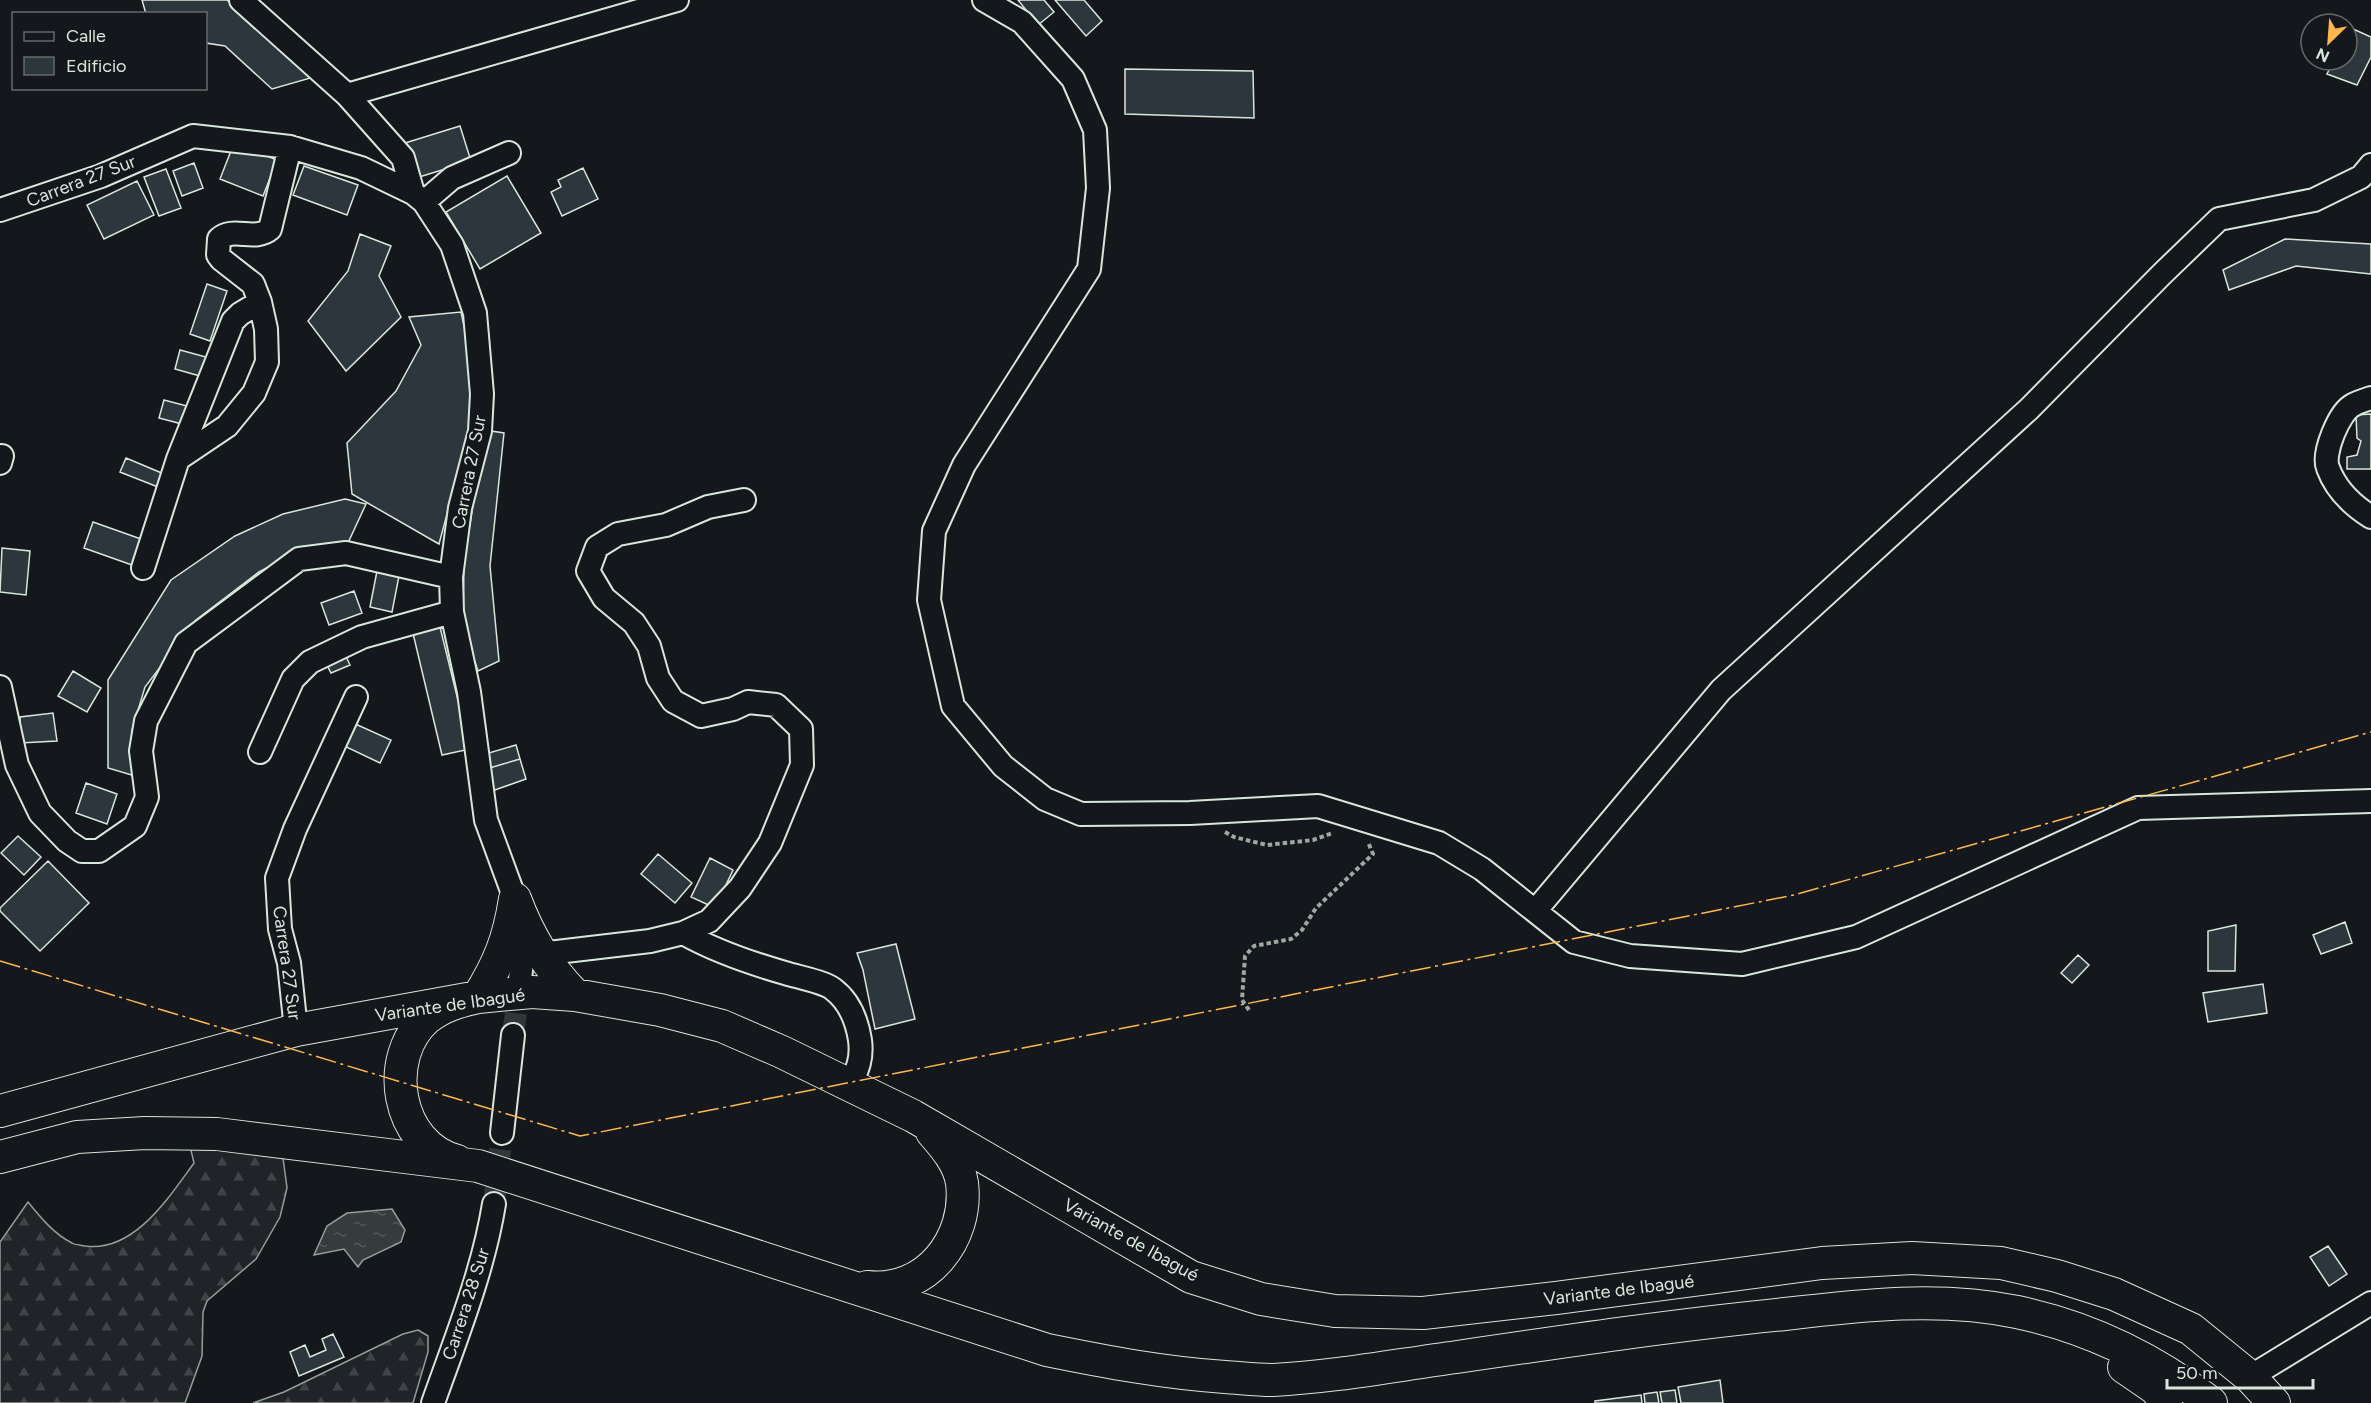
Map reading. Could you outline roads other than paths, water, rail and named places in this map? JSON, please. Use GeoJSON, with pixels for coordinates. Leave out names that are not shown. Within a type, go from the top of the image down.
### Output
{"type":"FeatureCollection","features":[{"type":"Feature","properties":{"kind":"highway"},"geometry":{"type":"LineString","coordinates":[[515,899],[525,928],[540,954],[556,976],[575,995]]}},
{"type":"Feature","properties":{"kind":"highway"},"geometry":{"type":"LineString","coordinates":[[515,899],[504,951],[478,997],[450,1004],[426,1019],[409,1041],[400,1067],[400,1095],[409,1122],[427,1144],[451,1159],[848,1284],[1047,1350],[1130,1367],[1272,1380],[1371,1369],[1700,1323],[1886,1303],[1938,1303],[2017,1312],[2055,1322],[2120,1346],[2180,1379],[2211,1403]]}},
{"type":"Feature","properties":{"kind":"highway","name":"Variante de Ibagué"},"geometry":{"type":"LineString","coordinates":[[0,1111],[296,1030],[478,997],[532,992],[575,995],[660,1010],[722,1026],[848,1082],[913,1116],[1191,1277],[1261,1299],[1335,1311],[1423,1313],[1556,1299],[1822,1263],[1912,1258],[2001,1263],[2057,1276],[2114,1294],[2191,1329],[2250,1377],[2274,1403]]}},
{"type":"Feature","properties":{"kind":"highway"},"geometry":{"type":"LineString","coordinates":[[848,1284],[878,1288],[908,1281],[934,1265],[953,1241],[963,1212],[962,1181],[951,1153],[930,1130],[913,1116]]}},
{"type":"Feature","properties":{"kind":"highway"},"geometry":{"type":"LineString","coordinates":[[0,1157],[77,1137],[145,1132],[217,1134],[478,1166]]}},
{"type":"Feature","properties":{"kind":"highway"},"geometry":{"type":"LineString","coordinates":[[2055,1322],[2156,1389],[2166,1403]]}},
{"type":"Feature","properties":{"kind":"street"},"geometry":{"type":"LineString","coordinates":[[241,0],[347,94],[403,158],[419,198],[452,178],[509,153]]}},
{"type":"Feature","properties":{"kind":"street"},"geometry":{"type":"LineString","coordinates":[[347,94],[677,0]]}},
{"type":"Feature","properties":{"kind":"street"},"geometry":{"type":"LineString","coordinates":[[984,0],[1022,22],[1072,79],[1095,130],[1098,188],[1089,268],[964,465],[934,531],[929,600],[953,706],[1003,766],[1045,799],[1081,814],[1190,813],[1318,806],[1439,843],[1482,869],[1574,942],[1630,956],[1742,964],[1856,937],[2138,808],[2371,801]]}},
{"type":"Feature","properties":{"kind":"street","name":"Carrera 27 Sur"},"geometry":{"type":"LineString","coordinates":[[0,210],[101,176],[193,136],[290,147],[361,168],[419,198],[452,245],[475,313],[482,393],[480,431],[460,508],[451,577],[452,612],[470,692],[486,820],[515,899],[522,957],[520,979]]}},
{"type":"Feature","properties":{"kind":"street"},"geometry":{"type":"LineString","coordinates":[[178,459],[227,426],[254,393],[267,362],[266,329],[253,284],[219,255],[219,239],[226,234],[260,236],[270,229],[290,147]]}},
{"type":"Feature","properties":{"kind":"street"},"geometry":{"type":"LineString","coordinates":[[1536,910],[1721,690],[2030,409],[2219,219],[2313,200],[2361,177],[2371,165]]}},
{"type":"Feature","properties":{"kind":"street"},"geometry":{"type":"LineString","coordinates":[[143,568],[178,459],[233,321],[260,302]]}},
{"type":"Feature","properties":{"kind":"street"},"geometry":{"type":"LineString","coordinates":[[2371,398],[2352,405],[2341,417],[2334,431],[2326,465],[2336,484],[2352,504],[2371,517]]}},
{"type":"Feature","properties":{"kind":"street"},"geometry":{"type":"LineString","coordinates":[[540,954],[640,943],[683,933],[709,921],[740,888],[770,843],[802,765],[801,729],[776,705],[748,702],[733,709],[701,716],[673,701],[658,678],[649,646],[634,623],[604,598],[588,571],[597,547],[618,534],[666,525],[708,507],[744,500]]}},
{"type":"Feature","properties":{"kind":"street"},"geometry":{"type":"LineString","coordinates":[[0,687],[17,765],[39,813],[67,841],[82,851],[99,851],[135,826],[147,797],[141,751],[146,721],[186,644],[299,559],[346,553],[451,577]]}},
{"type":"Feature","properties":{"kind":"street"},"geometry":{"type":"LineString","coordinates":[[260,752],[293,679],[310,662],[362,637],[452,612]]}},
{"type":"Feature","properties":{"kind":"street","name":"Carrera 27 Sur"},"geometry":{"type":"LineString","coordinates":[[296,1030],[289,963],[279,929],[277,878],[295,829],[356,697]]}},
{"type":"Feature","properties":{"kind":"street"},"geometry":{"type":"LineString","coordinates":[[683,933],[704,945],[736,957],[832,988],[847,1003],[858,1027],[862,1052],[854,1077],[848,1082]]}},
{"type":"Feature","properties":{"kind":"street"},"geometry":{"type":"LineString","coordinates":[[502,1132],[513,1035]]}},
{"type":"Feature","properties":{"kind":"street","name":"Carrera 28 Sur"},"geometry":{"type":"LineString","coordinates":[[433,1403],[477,1273],[494,1204]]}},
{"type":"Feature","properties":{"kind":"street"},"geometry":{"type":"LineString","coordinates":[[2250,1377],[2371,1303]]}},
{"type":"Feature","properties":{"kind":"water"},"geometry":{"type":"Polygon","coordinates":[[[392,1209],[405,1230],[401,1242],[363,1260],[358,1267],[344,1249],[314,1255],[327,1226],[347,1213],[392,1209]]]}},
{"type":"Feature","properties":{"kind":"tunnel"},"geometry":{"type":"LineString","coordinates":[[513,1035],[520,980]]}},
{"type":"Feature","properties":{"kind":"tunnel"},"geometry":{"type":"LineString","coordinates":[[494,1204],[502,1133]]}}]}
